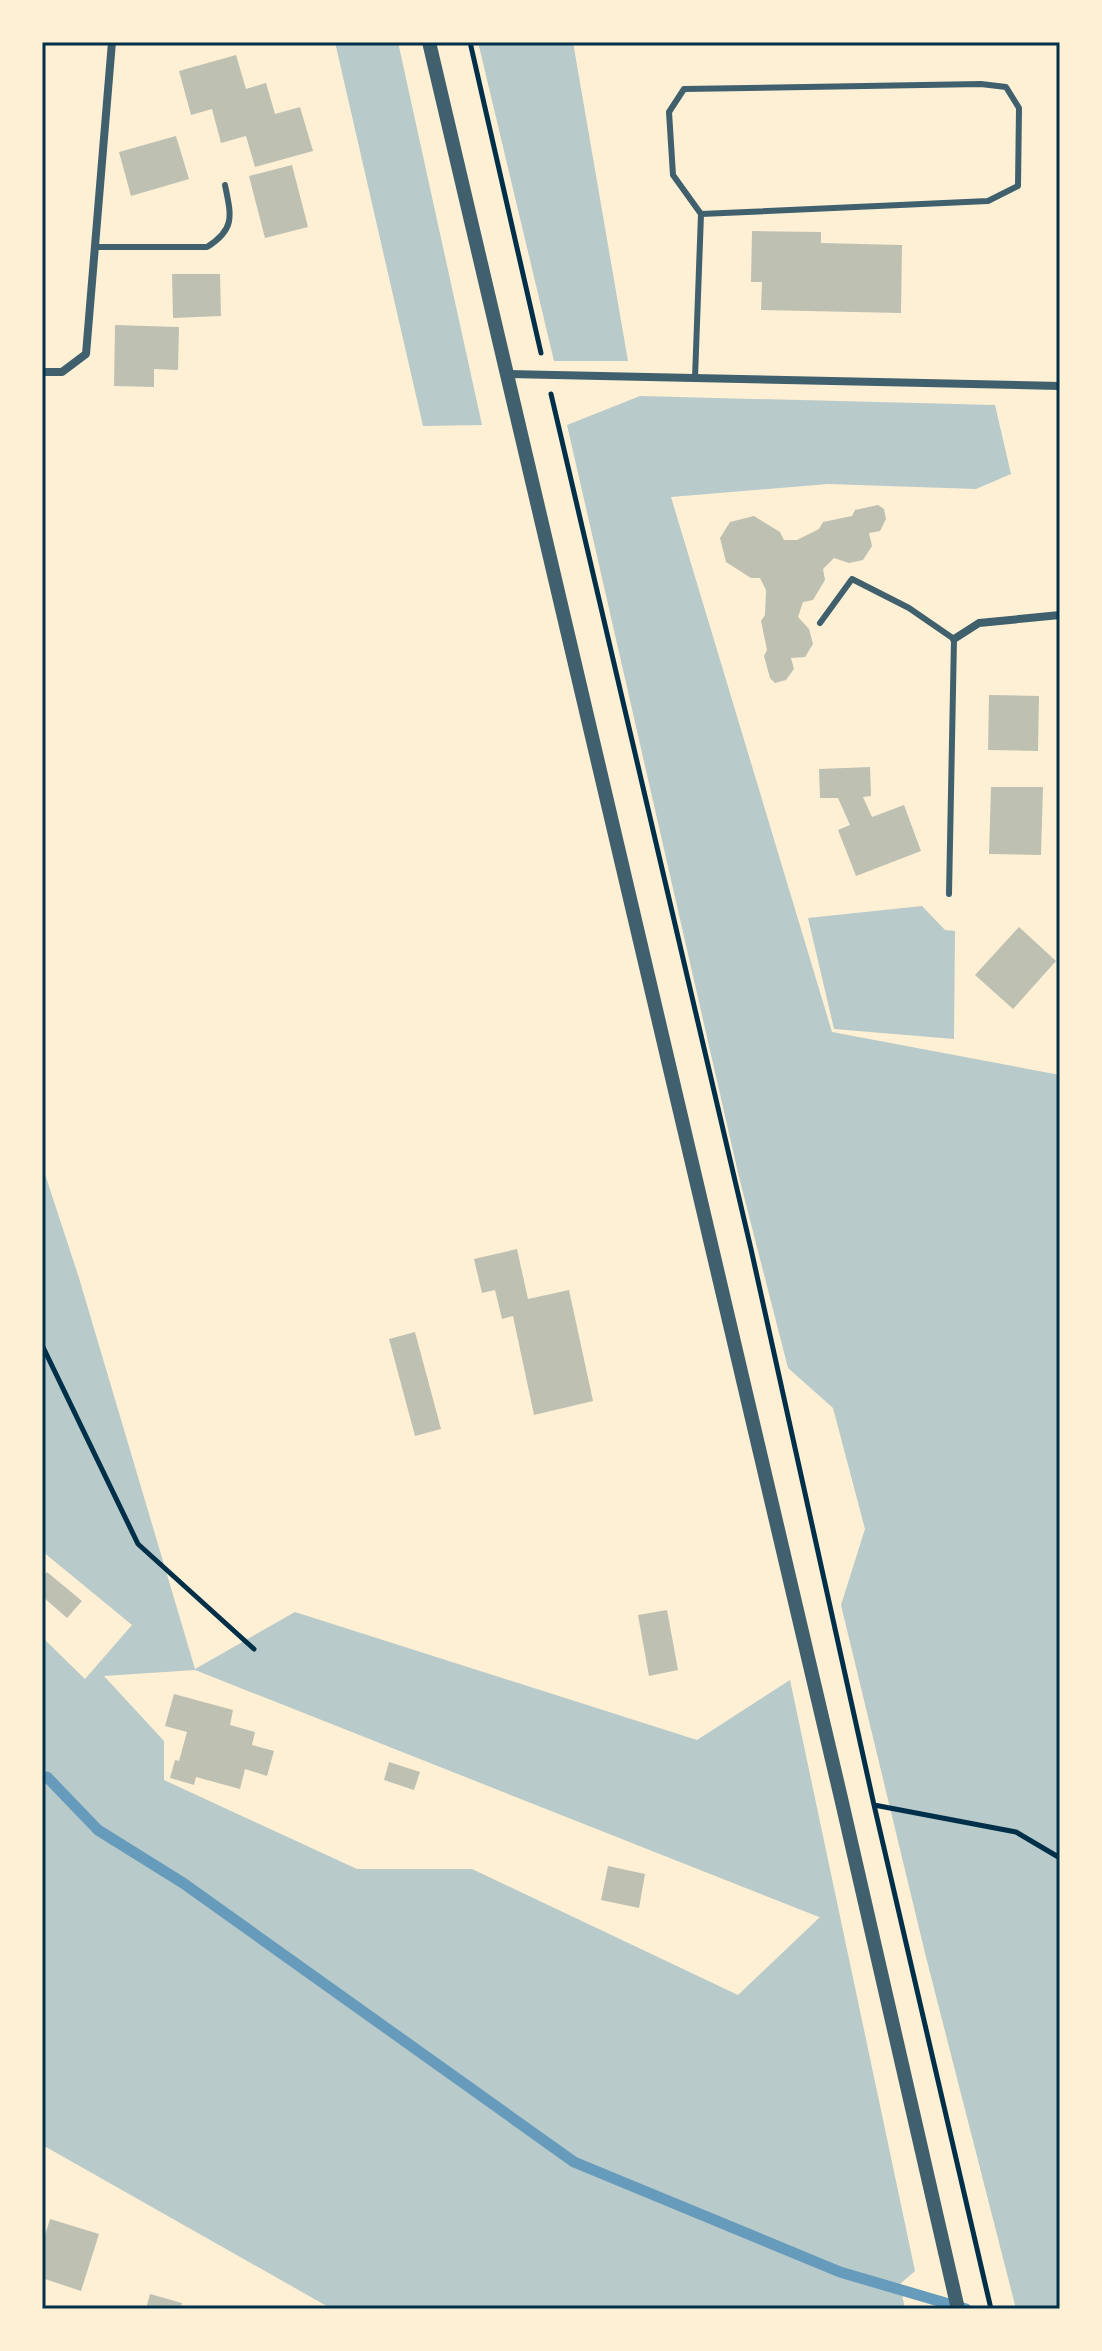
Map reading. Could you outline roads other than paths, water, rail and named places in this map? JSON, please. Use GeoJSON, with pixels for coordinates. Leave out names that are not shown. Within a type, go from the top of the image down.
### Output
{"type":"FeatureCollection","features":[{"type":"Feature","properties":{"kind":"street"},"geometry":{"type":"LineString","coordinates":[[42,372],[62,372],[86,354],[112,42]]}},
{"type":"Feature","properties":{"kind":"street"},"geometry":{"type":"LineString","coordinates":[[429,42],[958,2309]]}},
{"type":"Feature","properties":{"kind":"street"},"geometry":{"type":"LineString","coordinates":[[506,374],[1060,386]]}},
{"type":"Feature","properties":{"kind":"street"},"geometry":{"type":"LineString","coordinates":[[954,639],[979,623],[1060,615]]}},
{"type":"Feature","properties":{"kind":"lane"},"geometry":{"type":"LineString","coordinates":[[695,378],[701,214],[673,175],[669,112],[684,89],[981,84],[1006,87],[1019,108],[1018,186],[988,201],[701,214]]}},
{"type":"Feature","properties":{"kind":"lane"},"geometry":{"type":"LineString","coordinates":[[95,247],[207,247],[219,240],[229,228],[231,213],[225,185]]}},
{"type":"Feature","properties":{"kind":"lane"},"geometry":{"type":"LineString","coordinates":[[820,623],[852,579],[909,608],[954,639],[949,894]]}},
{"type":"Feature","properties":{"kind":"waterway"},"geometry":{"type":"LineString","coordinates":[[47,1777],[98,1830],[183,1883],[574,2162],[840,2272],[966,2309]]}}]}
